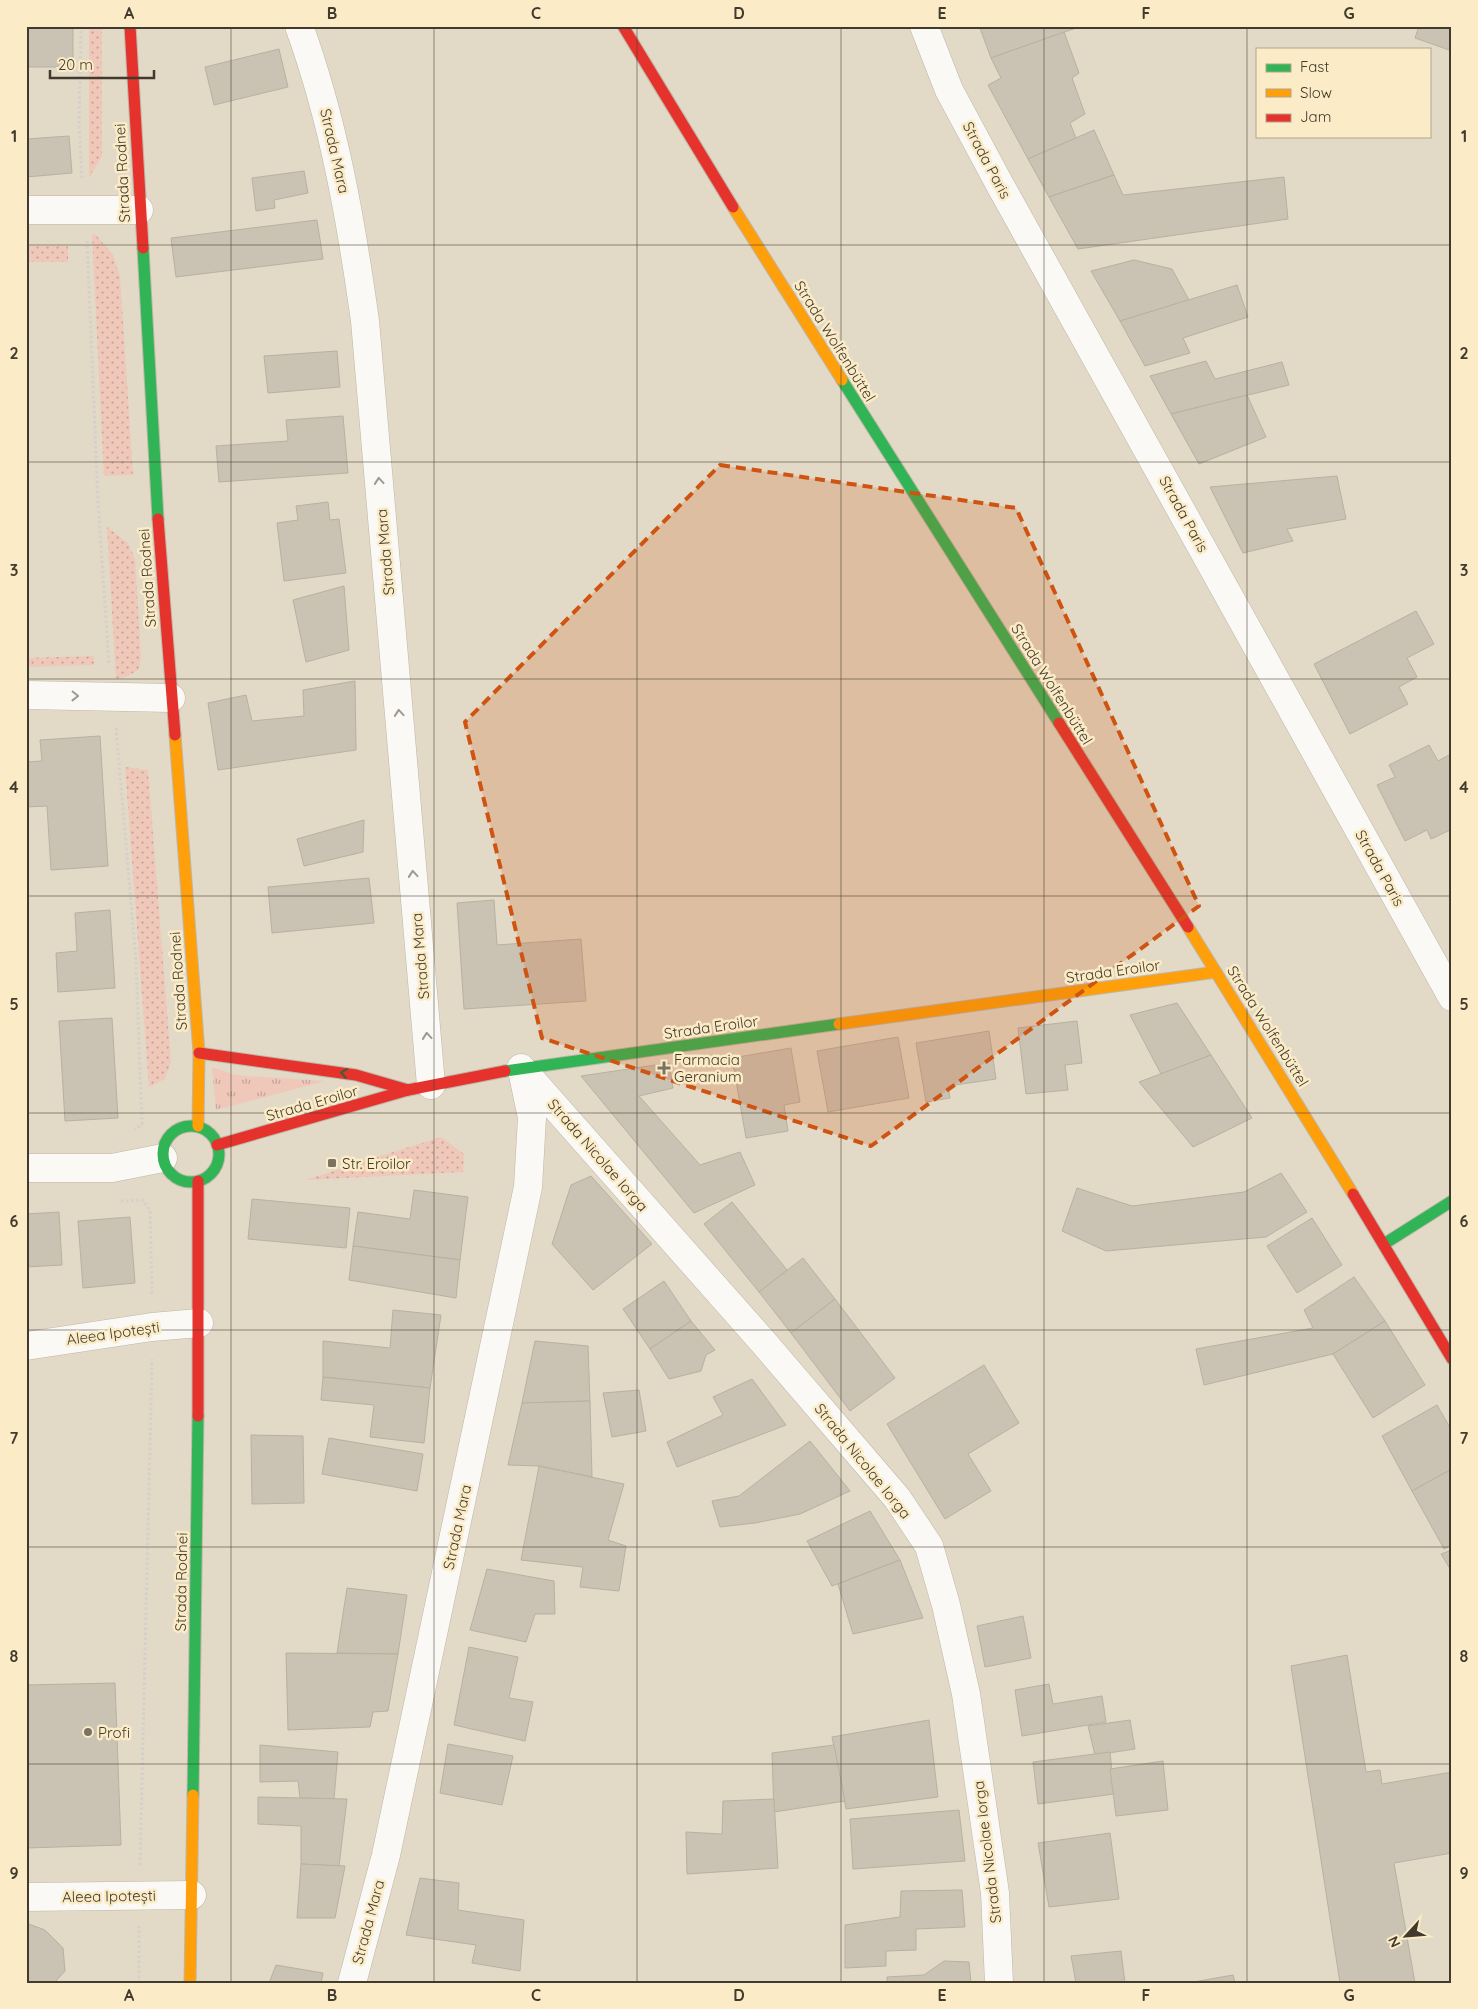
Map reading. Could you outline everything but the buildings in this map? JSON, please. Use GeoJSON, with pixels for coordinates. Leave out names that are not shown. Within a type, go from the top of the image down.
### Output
{"type":"FeatureCollection","features":[{"type":"Feature","properties":{"kind":"main road","name":"Strada Rodnei"},"geometry":{"type":"LineString","coordinates":[[130,26],[139,210],[171,698],[199,1053],[198,1126]]}},
{"type":"Feature","properties":{"kind":"main road","name":"Strada Wolfenbüttel"},"geometry":{"type":"LineString","coordinates":[[624,26],[739,217],[1216,972],[1384,1244],[1452,1359]]}},
{"type":"Feature","properties":{"kind":"main road","name":"Strada Eroilor"},"geometry":{"type":"LineString","coordinates":[[217,1145],[420,1088],[521,1068],[1216,972]]}},
{"type":"Feature","properties":{"kind":"main road"},"geometry":{"type":"LineString","coordinates":[[199,1053],[356,1075],[420,1088]]}},
{"type":"Feature","properties":{"kind":"main road"},"geometry":{"type":"LineString","coordinates":[[188,1125],[198,1126],[213,1136],[217,1145],[219,1154],[217,1163],[206,1177],[198,1181],[179,1180],[172,1174],[163,1158],[166,1140],[172,1132],[188,1125]]}},
{"type":"Feature","properties":{"kind":"main road","name":"Strada Rodnei"},"geometry":{"type":"LineString","coordinates":[[190,1983],[199,1324],[198,1181]]}},
{"type":"Feature","properties":{"kind":"main road"},"geometry":{"type":"LineString","coordinates":[[1384,1244],[1452,1201]]}},
{"type":"Feature","properties":{"kind":"street","name":"Strada Mara"},"geometry":{"type":"LineString","coordinates":[[299,26],[327,112],[351,218],[366,322],[420,1088]]}},
{"type":"Feature","properties":{"kind":"street","name":"Strada Paris"},"geometry":{"type":"LineString","coordinates":[[924,26],[949,90],[1000,185],[1452,997]]}},
{"type":"Feature","properties":{"kind":"street"},"geometry":{"type":"LineString","coordinates":[[26,210],[139,210]]}},
{"type":"Feature","properties":{"kind":"street"},"geometry":{"type":"LineString","coordinates":[[26,695],[171,698]]}},
{"type":"Feature","properties":{"kind":"street","name":"Strada Mara"},"geometry":{"type":"LineString","coordinates":[[352,1983],[386,1855],[528,1187],[532,1118],[521,1068]]}},
{"type":"Feature","properties":{"kind":"street","name":"Strada Nicolae Iorga"},"geometry":{"type":"LineString","coordinates":[[521,1068],[751,1328],[891,1490],[929,1546],[946,1605],[966,1694],[995,1892],[999,1983]]}},
{"type":"Feature","properties":{"kind":"street"},"geometry":{"type":"LineString","coordinates":[[26,1168],[112,1168],[163,1158]]}},
{"type":"Feature","properties":{"kind":"street","name":"Aleea Ipotești"},"geometry":{"type":"LineString","coordinates":[[26,1346],[152,1327],[199,1324]]}},
{"type":"Feature","properties":{"kind":"street","name":"Aleea Ipotești"},"geometry":{"type":"LineString","coordinates":[[26,1897],[192,1895]]}},
{"type":"Feature","properties":{"kind":"path"},"geometry":{"type":"LineString","coordinates":[[81,26],[79,122],[87,237],[98,501],[110,672]]}},
{"type":"Feature","properties":{"kind":"highlighted area"},"geometry":{"type":"Polygon","coordinates":[[[720,465],[1016,508],[1199,906],[871,1146],[542,1038],[465,722],[720,465]]]}},
{"type":"Feature","properties":{"kind":"green space"},"geometry":{"type":"Polygon","coordinates":[[[89,26],[102,26],[102,156],[89,178],[89,26]]]}},
{"type":"Feature","properties":{"kind":"green space"},"geometry":{"type":"Polygon","coordinates":[[[92,234],[96,235],[113,255],[120,277],[133,475],[104,476],[92,234]]]}},
{"type":"Feature","properties":{"kind":"green space"},"geometry":{"type":"Polygon","coordinates":[[[26,246],[68,246],[68,262],[26,262],[26,246]]]}},
{"type":"Feature","properties":{"kind":"green space"},"geometry":{"type":"Polygon","coordinates":[[[107,527],[128,543],[135,559],[141,656],[139,669],[128,676],[116,679],[107,527]]]}},
{"type":"Feature","properties":{"kind":"green space"},"geometry":{"type":"Polygon","coordinates":[[[94,656],[94,665],[26,667],[26,658],[94,656]]]}},
{"type":"Feature","properties":{"kind":"green space"},"geometry":{"type":"Polygon","coordinates":[[[125,767],[148,770],[171,1062],[165,1079],[149,1087],[125,767]]]}},
{"type":"Feature","properties":{"kind":"green space"},"geometry":{"type":"Polygon","coordinates":[[[212,1067],[235,1075],[325,1081],[216,1110],[212,1067]]]}},
{"type":"Feature","properties":{"kind":"green space"},"geometry":{"type":"Polygon","coordinates":[[[441,1137],[464,1154],[463,1172],[305,1180],[441,1137]]]}},
{"type":"Feature","properties":{"kind":"traffic: fast"},"geometry":{"type":"LineString","coordinates":[[143,248],[158,519]]}},
{"type":"Feature","properties":{"kind":"traffic: fast"},"geometry":{"type":"LineString","coordinates":[[842,380],[1059,723]]}},
{"type":"Feature","properties":{"kind":"traffic: fast"},"geometry":{"type":"LineString","coordinates":[[505,1071],[839,1024]]}},
{"type":"Feature","properties":{"kind":"traffic: fast"},"geometry":{"type":"LineString","coordinates":[[186,1126],[196,1126],[211,1134],[217,1143],[219,1154],[217,1165],[211,1174],[196,1182],[186,1182],[175,1177],[168,1170],[163,1159],[163,1149],[168,1138],[175,1131],[186,1126]]}},
{"type":"Feature","properties":{"kind":"traffic: fast"},"geometry":{"type":"LineString","coordinates":[[1384,1244],[1452,1201]]}},
{"type":"Feature","properties":{"kind":"traffic: fast"},"geometry":{"type":"LineString","coordinates":[[193,1795],[198,1416]]}},
{"type":"Feature","properties":{"kind":"traffic: slow"},"geometry":{"type":"LineString","coordinates":[[733,207],[842,380]]}},
{"type":"Feature","properties":{"kind":"traffic: slow"},"geometry":{"type":"LineString","coordinates":[[175,735],[199,1053],[198,1126]]}},
{"type":"Feature","properties":{"kind":"traffic: slow"},"geometry":{"type":"LineString","coordinates":[[1188,927],[1353,1194]]}},
{"type":"Feature","properties":{"kind":"traffic: slow"},"geometry":{"type":"LineString","coordinates":[[839,1024],[1216,972]]}},
{"type":"Feature","properties":{"kind":"traffic: slow"},"geometry":{"type":"LineString","coordinates":[[190,1983],[193,1795]]}},
{"type":"Feature","properties":{"kind":"traffic: jam"},"geometry":{"type":"LineString","coordinates":[[130,26],[143,248]]}},
{"type":"Feature","properties":{"kind":"traffic: jam"},"geometry":{"type":"LineString","coordinates":[[623,26],[733,207]]}},
{"type":"Feature","properties":{"kind":"traffic: jam"},"geometry":{"type":"LineString","coordinates":[[158,519],[175,735]]}},
{"type":"Feature","properties":{"kind":"traffic: jam"},"geometry":{"type":"LineString","coordinates":[[1059,723],[1188,927]]}},
{"type":"Feature","properties":{"kind":"traffic: jam"},"geometry":{"type":"LineString","coordinates":[[199,1053],[356,1075],[408,1090]]}},
{"type":"Feature","properties":{"kind":"traffic: jam"},"geometry":{"type":"LineString","coordinates":[[217,1145],[408,1090],[505,1071]]}},
{"type":"Feature","properties":{"kind":"traffic: jam"},"geometry":{"type":"LineString","coordinates":[[198,1181],[198,1416]]}},
{"type":"Feature","properties":{"kind":"traffic: jam"},"geometry":{"type":"LineString","coordinates":[[1353,1194],[1452,1359]]}},
{"type":"Feature","properties":{"kind":"place","name":"Farmacia Geranium"},"geometry":{"type":"Point","coordinates":[664,1068]}},
{"type":"Feature","properties":{"kind":"place","name":"Str. Eroilor"},"geometry":{"type":"Point","coordinates":[332,1163]}},
{"type":"Feature","properties":{"kind":"place","name":"Profi"},"geometry":{"type":"Point","coordinates":[88,1732]}}]}
